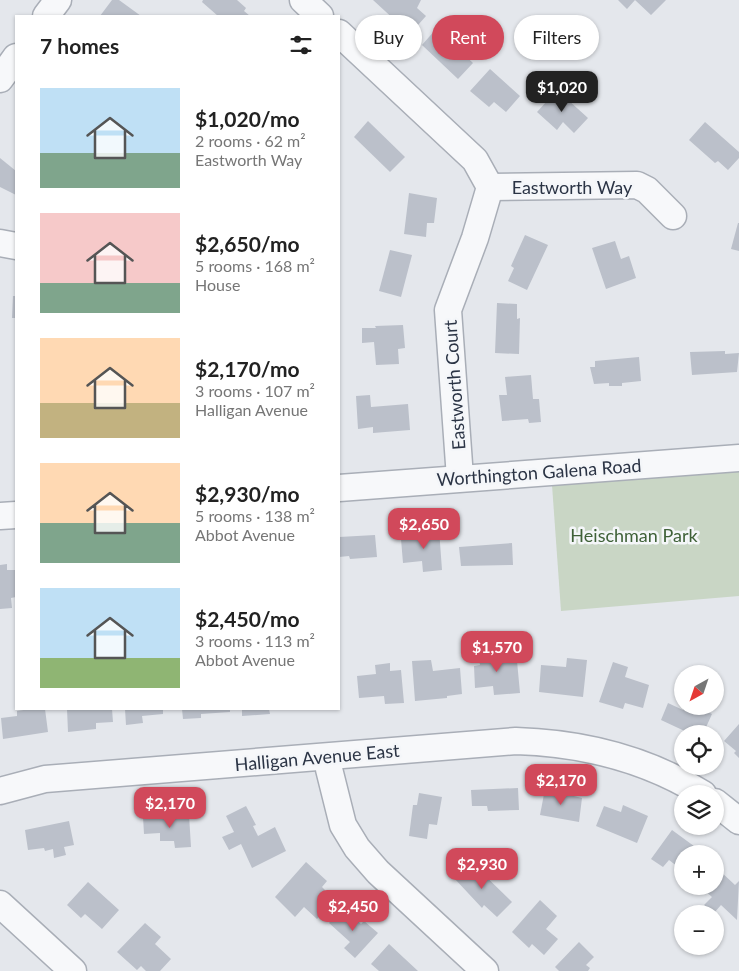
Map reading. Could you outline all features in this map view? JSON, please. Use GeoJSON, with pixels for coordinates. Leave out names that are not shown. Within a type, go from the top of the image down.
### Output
{"type":"FeatureCollection","features":[{"type":"Feature","properties":{"kind":"street"},"geometry":{"type":"LineString","coordinates":[[47,15],[58,0]]}},
{"type":"Feature","properties":{"kind":"street"},"geometry":{"type":"LineString","coordinates":[[303,0],[319,15]]}},
{"type":"Feature","properties":{"kind":"street"},"geometry":{"type":"LineString","coordinates":[[340,34],[475,160],[490,187]]}},
{"type":"Feature","properties":{"kind":"street"},"geometry":{"type":"LineString","coordinates":[[0,79],[15,58]]}},
{"type":"Feature","properties":{"kind":"street","name":"Eastworth Way"},"geometry":{"type":"LineString","coordinates":[[490,187],[637,185],[647,190],[673,216]]}},
{"type":"Feature","properties":{"kind":"street","name":"Eastworth Court"},"geometry":{"type":"LineString","coordinates":[[460,478],[448,310],[475,238],[490,187]]}},
{"type":"Feature","properties":{"kind":"street"},"geometry":{"type":"LineString","coordinates":[[0,243],[15,246]]}},
{"type":"Feature","properties":{"kind":"street","name":"Worthington Galena Road"},"geometry":{"type":"LineString","coordinates":[[340,488],[739,458]]}},
{"type":"Feature","properties":{"kind":"street"},"geometry":{"type":"LineString","coordinates":[[0,516],[15,515]]}},
{"type":"Feature","properties":{"kind":"street","name":"Halligan Avenue East"},"geometry":{"type":"LineString","coordinates":[[0,791],[45,779],[482,743],[546,742],[584,746],[620,755],[688,785]]}},
{"type":"Feature","properties":{"kind":"street"},"geometry":{"type":"LineString","coordinates":[[328,757],[329,769],[343,825],[357,848],[378,872],[485,971]]}},
{"type":"Feature","properties":{"kind":"street"},"geometry":{"type":"LineString","coordinates":[[724,809],[739,821]]}},
{"type":"Feature","properties":{"kind":"street"},"geometry":{"type":"LineString","coordinates":[[0,904],[73,971]]}},
{"type":"Feature","properties":{"kind":"green space","name":"Heischman Park"},"geometry":{"type":"Polygon","coordinates":[[[739,458],[739,596],[561,611],[551,471],[739,458]]]}},
{"type":"Feature","properties":{"kind":"building"},"geometry":{"type":"Polygon","coordinates":[[[112,0],[119,0],[140,15],[101,15],[112,0]]]}},
{"type":"Feature","properties":{"kind":"building"},"geometry":{"type":"Polygon","coordinates":[[[203,0],[237,0],[246,8],[244,11],[249,15],[217,15],[202,2],[203,0]]]}},
{"type":"Feature","properties":{"kind":"building"},"geometry":{"type":"Polygon","coordinates":[[[373,0],[421,0],[417,8],[426,16],[422,20],[422,15],[389,15],[373,0]]]}},
{"type":"Feature","properties":{"kind":"building"},"geometry":{"type":"Polygon","coordinates":[[[618,0],[635,0],[627,9],[618,0]]]}},
{"type":"Feature","properties":{"kind":"building"},"geometry":{"type":"Polygon","coordinates":[[[635,0],[666,0],[651,15],[635,0]]]}},
{"type":"Feature","properties":{"kind":"building"},"geometry":{"type":"Polygon","coordinates":[[[432,34],[432,54],[422,45],[432,34]]]}},
{"type":"Feature","properties":{"kind":"building"},"geometry":{"type":"Polygon","coordinates":[[[438,60],[470,60],[473,63],[458,79],[438,60]]]}},
{"type":"Feature","properties":{"kind":"building"},"geometry":{"type":"Polygon","coordinates":[[[490,69],[520,96],[506,112],[494,102],[489,107],[470,91],[490,69]]]}},
{"type":"Feature","properties":{"kind":"building"},"geometry":{"type":"Polygon","coordinates":[[[557,90],[588,118],[574,133],[563,122],[557,130],[537,112],[557,90]]]}},
{"type":"Feature","properties":{"kind":"building"},"geometry":{"type":"Polygon","coordinates":[[[368,121],[405,157],[390,172],[354,137],[368,121]]]}},
{"type":"Feature","properties":{"kind":"building"},"geometry":{"type":"Polygon","coordinates":[[[705,122],[739,152],[739,158],[728,170],[718,161],[715,163],[689,140],[705,122]]]}},
{"type":"Feature","properties":{"kind":"building"},"geometry":{"type":"Polygon","coordinates":[[[0,158],[15,170],[15,194],[0,187],[0,158]]]}},
{"type":"Feature","properties":{"kind":"building"},"geometry":{"type":"Polygon","coordinates":[[[409,193],[437,198],[434,223],[427,223],[426,237],[404,234],[409,193]]]}},
{"type":"Feature","properties":{"kind":"building"},"geometry":{"type":"Polygon","coordinates":[[[739,223],[739,251],[731,249],[739,223]]]}},
{"type":"Feature","properties":{"kind":"building"},"geometry":{"type":"Polygon","coordinates":[[[525,235],[548,245],[527,290],[508,281],[514,268],[511,266],[525,235]]]}},
{"type":"Feature","properties":{"kind":"building"},"geometry":{"type":"Polygon","coordinates":[[[615,241],[621,259],[629,256],[636,278],[606,289],[592,248],[615,241]]]}},
{"type":"Feature","properties":{"kind":"building"},"geometry":{"type":"Polygon","coordinates":[[[390,250],[412,255],[401,297],[379,291],[390,250]]]}},
{"type":"Feature","properties":{"kind":"building"},"geometry":{"type":"Polygon","coordinates":[[[13,296],[15,296],[15,318],[12,318],[13,296]]]}},
{"type":"Feature","properties":{"kind":"building"},"geometry":{"type":"Polygon","coordinates":[[[497,303],[517,304],[517,319],[520,318],[519,354],[495,353],[497,303]]]}},
{"type":"Feature","properties":{"kind":"building"},"geometry":{"type":"Polygon","coordinates":[[[403,325],[405,348],[398,349],[399,364],[376,365],[374,342],[362,343],[362,328],[403,325]]]}},
{"type":"Feature","properties":{"kind":"building"},"geometry":{"type":"Polygon","coordinates":[[[725,351],[725,354],[739,353],[737,372],[692,375],[690,352],[725,351]]]}},
{"type":"Feature","properties":{"kind":"building"},"geometry":{"type":"Polygon","coordinates":[[[639,357],[641,381],[622,383],[622,386],[609,386],[609,383],[594,384],[590,367],[595,367],[595,361],[639,357]]]}},
{"type":"Feature","properties":{"kind":"building"},"geometry":{"type":"Polygon","coordinates":[[[531,375],[533,399],[539,399],[541,422],[529,423],[528,419],[502,421],[499,395],[507,395],[505,377],[531,375]]]}},
{"type":"Feature","properties":{"kind":"building"},"geometry":{"type":"Polygon","coordinates":[[[370,395],[371,407],[408,404],[410,430],[373,433],[373,427],[358,429],[356,396],[370,395]]]}},
{"type":"Feature","properties":{"kind":"building"},"geometry":{"type":"Polygon","coordinates":[[[439,529],[442,570],[423,572],[422,561],[403,563],[401,539],[420,537],[419,530],[439,529]]]}},
{"type":"Feature","properties":{"kind":"building"},"geometry":{"type":"Polygon","coordinates":[[[375,535],[377,557],[350,559],[349,556],[340,557],[340,537],[375,535]]]}},
{"type":"Feature","properties":{"kind":"building"},"geometry":{"type":"Polygon","coordinates":[[[512,543],[513,565],[461,566],[459,547],[512,543]]]}},
{"type":"Feature","properties":{"kind":"building"},"geometry":{"type":"Polygon","coordinates":[[[7,564],[7,570],[15,570],[15,597],[11,598],[12,608],[0,609],[0,565],[7,564]]]}},
{"type":"Feature","properties":{"kind":"building"},"geometry":{"type":"Polygon","coordinates":[[[509,651],[509,662],[517,661],[520,693],[494,695],[493,686],[475,688],[474,666],[480,665],[478,653],[509,651]]]}},
{"type":"Feature","properties":{"kind":"building"},"geometry":{"type":"Polygon","coordinates":[[[567,658],[587,660],[583,697],[539,692],[541,665],[566,667],[567,658]]]}},
{"type":"Feature","properties":{"kind":"building"},"geometry":{"type":"Polygon","coordinates":[[[431,660],[433,671],[460,668],[462,694],[447,696],[447,698],[415,701],[412,661],[431,660]]]}},
{"type":"Feature","properties":{"kind":"building"},"geometry":{"type":"Polygon","coordinates":[[[613,662],[628,667],[625,677],[649,685],[643,708],[625,703],[623,709],[599,702],[613,662]]]}},
{"type":"Feature","properties":{"kind":"building"},"geometry":{"type":"Polygon","coordinates":[[[390,663],[390,671],[401,670],[404,703],[385,704],[384,696],[359,698],[357,676],[376,674],[375,665],[390,663]]]}},
{"type":"Feature","properties":{"kind":"building"},"geometry":{"type":"Polygon","coordinates":[[[668,703],[674,706],[674,715],[712,715],[707,725],[674,726],[661,720],[668,703]]]}},
{"type":"Feature","properties":{"kind":"building"},"geometry":{"type":"Polygon","coordinates":[[[45,710],[48,732],[3,739],[1,718],[17,716],[17,711],[45,710]]]}},
{"type":"Feature","properties":{"kind":"building"},"geometry":{"type":"Polygon","coordinates":[[[67,710],[112,710],[113,722],[96,723],[96,729],[68,732],[67,710]]]}},
{"type":"Feature","properties":{"kind":"building"},"geometry":{"type":"Polygon","coordinates":[[[125,710],[163,710],[163,714],[142,716],[143,723],[126,725],[125,710]]]}},
{"type":"Feature","properties":{"kind":"building"},"geometry":{"type":"Polygon","coordinates":[[[182,710],[230,710],[230,712],[201,714],[201,718],[183,719],[182,710]]]}},
{"type":"Feature","properties":{"kind":"building"},"geometry":{"type":"Polygon","coordinates":[[[242,710],[269,710],[270,714],[242,716],[242,710]]]}},
{"type":"Feature","properties":{"kind":"building"},"geometry":{"type":"Polygon","coordinates":[[[739,724],[739,758],[734,753],[736,751],[724,741],[739,724]]]}},
{"type":"Feature","properties":{"kind":"building"},"geometry":{"type":"Polygon","coordinates":[[[518,788],[519,810],[488,811],[487,806],[472,806],[471,790],[518,788]]]}},
{"type":"Feature","properties":{"kind":"building"},"geometry":{"type":"Polygon","coordinates":[[[545,789],[582,798],[579,822],[540,815],[545,789]]]}},
{"type":"Feature","properties":{"kind":"building"},"geometry":{"type":"Polygon","coordinates":[[[419,793],[442,797],[437,825],[429,824],[427,839],[409,836],[413,805],[417,805],[419,793]]]}},
{"type":"Feature","properties":{"kind":"building"},"geometry":{"type":"Polygon","coordinates":[[[623,805],[648,816],[637,843],[596,826],[604,806],[621,812],[623,805]]]}},
{"type":"Feature","properties":{"kind":"building"},"geometry":{"type":"Polygon","coordinates":[[[246,806],[256,825],[253,826],[258,836],[275,827],[286,851],[252,868],[241,844],[229,850],[222,837],[234,832],[226,816],[246,806]]]}},
{"type":"Feature","properties":{"kind":"building"},"geometry":{"type":"Polygon","coordinates":[[[189,815],[191,847],[175,848],[174,841],[160,841],[160,833],[144,834],[143,817],[189,815]]]}},
{"type":"Feature","properties":{"kind":"building"},"geometry":{"type":"Polygon","coordinates":[[[69,821],[74,845],[64,847],[66,855],[54,858],[53,849],[45,851],[44,848],[28,850],[25,830],[69,821]]]}},
{"type":"Feature","properties":{"kind":"building"},"geometry":{"type":"Polygon","coordinates":[[[672,830],[674,835],[679,835],[693,845],[674,845],[674,864],[669,860],[663,867],[651,859],[672,830]]]}},
{"type":"Feature","properties":{"kind":"building"},"geometry":{"type":"Polygon","coordinates":[[[470,861],[512,902],[497,917],[484,905],[482,908],[454,878],[470,861]]]}},
{"type":"Feature","properties":{"kind":"building"},"geometry":{"type":"Polygon","coordinates":[[[306,862],[327,881],[322,887],[335,900],[317,919],[304,907],[295,917],[275,897],[306,862]]]}},
{"type":"Feature","properties":{"kind":"building"},"geometry":{"type":"Polygon","coordinates":[[[724,875],[735,885],[739,881],[737,920],[724,908],[724,905],[704,905],[712,897],[710,895],[724,895],[724,875]]]}},
{"type":"Feature","properties":{"kind":"building"},"geometry":{"type":"Polygon","coordinates":[[[88,882],[119,910],[102,929],[85,914],[81,918],[67,905],[88,882]]]}},
{"type":"Feature","properties":{"kind":"building"},"geometry":{"type":"Polygon","coordinates":[[[540,900],[557,916],[546,929],[558,939],[544,955],[532,944],[529,948],[512,932],[540,900]]]}},
{"type":"Feature","properties":{"kind":"building"},"geometry":{"type":"Polygon","coordinates":[[[343,907],[361,924],[364,921],[378,933],[355,958],[344,948],[350,942],[329,923],[343,907]]]}},
{"type":"Feature","properties":{"kind":"building"},"geometry":{"type":"Polygon","coordinates":[[[145,923],[161,937],[155,944],[171,959],[160,971],[146,971],[141,966],[137,970],[117,952],[145,923]]]}},
{"type":"Feature","properties":{"kind":"building"},"geometry":{"type":"Polygon","coordinates":[[[579,942],[594,957],[586,965],[590,968],[588,971],[559,971],[555,967],[579,942]]]}},
{"type":"Feature","properties":{"kind":"building"},"geometry":{"type":"Polygon","coordinates":[[[389,944],[418,971],[379,971],[371,964],[389,944]]]}}]}
